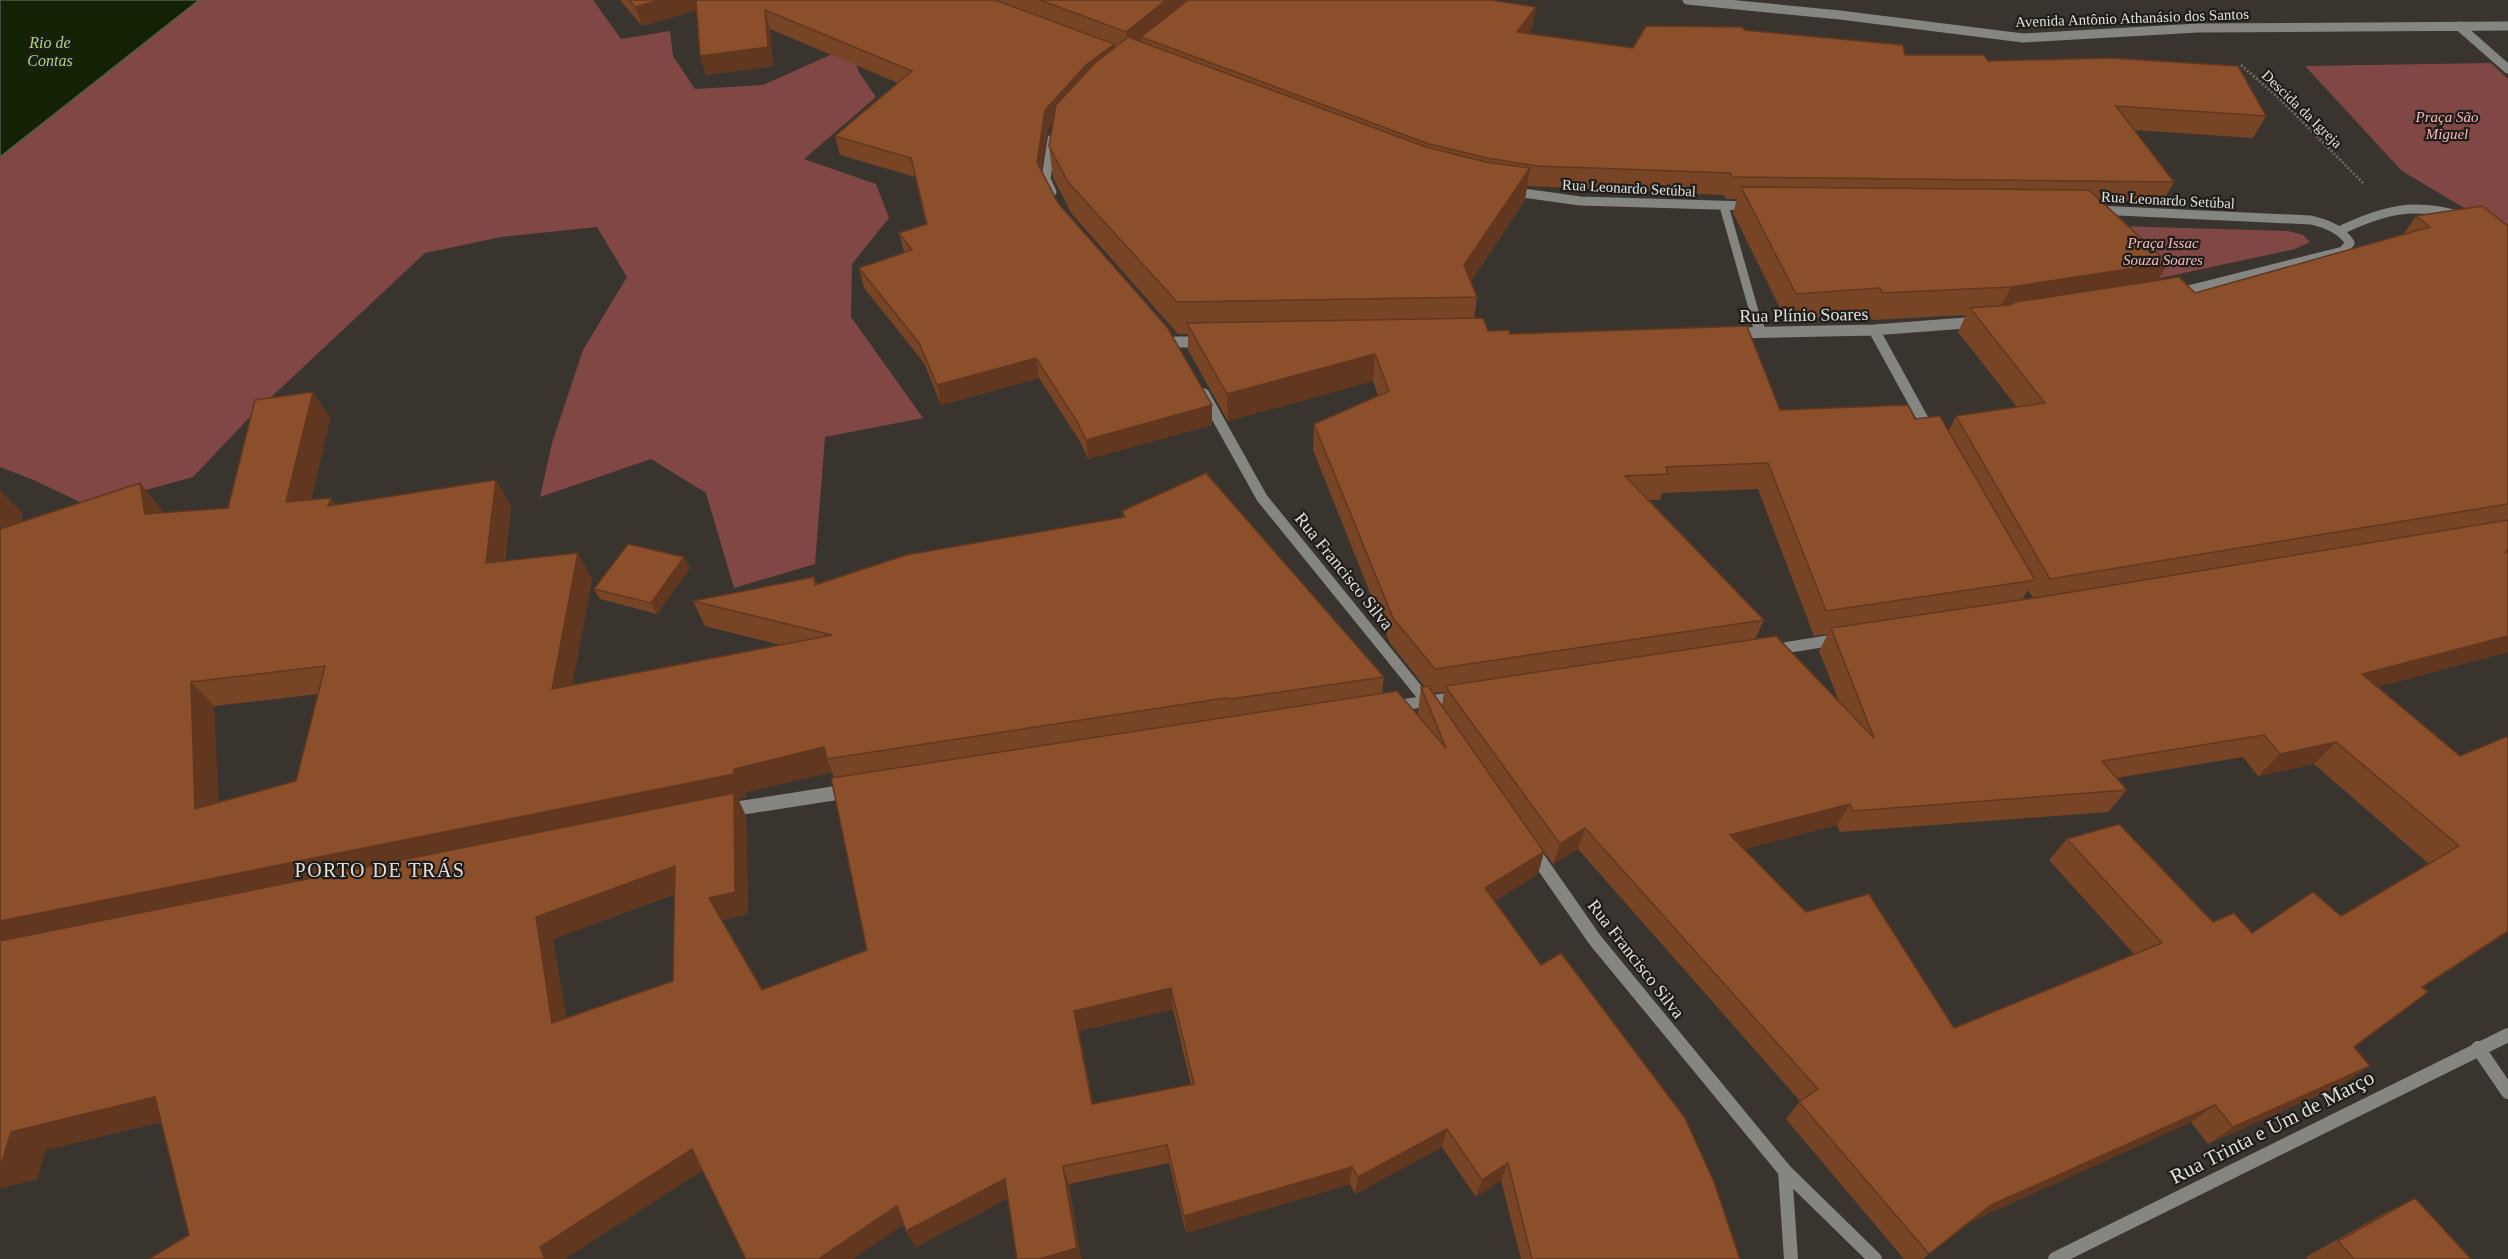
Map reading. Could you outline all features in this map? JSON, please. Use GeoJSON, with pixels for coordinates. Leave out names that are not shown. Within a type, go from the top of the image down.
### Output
{"type":"FeatureCollection","features":[{"type":"Feature","properties":{"kind":"street","name":"Avenida Antônio Athanásio dos Santos"},"geometry":{"type":"LineString","coordinates":[[1687,0],[1840,15],[2023,38],[2198,28],[2508,26]]}},
{"type":"Feature","properties":{"kind":"street"},"geometry":{"type":"LineString","coordinates":[[2459,26],[2508,69]]}},
{"type":"Feature","properties":{"kind":"street"},"geometry":{"type":"LineString","coordinates":[[1053,133],[1046,179],[1056,198]]}},
{"type":"Feature","properties":{"kind":"street","name":"Rua Leonardo Setúbal"},"geometry":{"type":"LineString","coordinates":[[1494,189],[1580,201],[1759,207]]}},
{"type":"Feature","properties":{"kind":"street"},"geometry":{"type":"LineString","coordinates":[[1724,206],[1760,332]]}},
{"type":"Feature","properties":{"kind":"street"},"geometry":{"type":"LineString","coordinates":[[2160,295],[2194,290],[2343,251],[2350,243],[2339,231],[2389,209],[2435,207],[2470,222]]}},
{"type":"Feature","properties":{"kind":"street","name":"Rua Leonardo Setúbal"},"geometry":{"type":"LineString","coordinates":[[2082,210],[2322,222],[2339,231]]}},
{"type":"Feature","properties":{"kind":"street","name":"Rua Plínio Soares"},"geometry":{"type":"LineString","coordinates":[[1724,333],[1874,330],[1989,322]]}},
{"type":"Feature","properties":{"kind":"street"},"geometry":{"type":"LineString","coordinates":[[1874,330],[1938,444]]}},
{"type":"Feature","properties":{"kind":"street"},"geometry":{"type":"LineString","coordinates":[[1167,333],[1181,352]]}},
{"type":"Feature","properties":{"kind":"street"},"geometry":{"type":"LineString","coordinates":[[1175,342],[1211,342]]}},
{"type":"Feature","properties":{"kind":"street","name":"Rua Francisco Silva"},"geometry":{"type":"LineString","coordinates":[[1198,384],[1262,498],[1440,720]]}},
{"type":"Feature","properties":{"kind":"street"},"geometry":{"type":"LineString","coordinates":[[1759,651],[1853,637]]}},
{"type":"Feature","properties":{"kind":"street"},"geometry":{"type":"LineString","coordinates":[[1380,708],[1474,694]]}},
{"type":"Feature","properties":{"kind":"street"},"geometry":{"type":"LineString","coordinates":[[714,813],[866,788]]}},
{"type":"Feature","properties":{"kind":"street","name":"Rua Francisco Silva"},"geometry":{"type":"LineString","coordinates":[[1521,835],[1596,940],[1785,1171],[1875,1259]]}},
{"type":"Feature","properties":{"kind":"street","name":"Rua Trinta e Um de Março"},"geometry":{"type":"LineString","coordinates":[[2055,1259],[2508,1035]]}},
{"type":"Feature","properties":{"kind":"street"},"geometry":{"type":"LineString","coordinates":[[2478,1048],[2508,1092]]}},
{"type":"Feature","properties":{"kind":"street"},"geometry":{"type":"LineString","coordinates":[[1785,1171],[1791,1259]]}},
{"type":"Feature","properties":{"kind":"path","name":"Descida da Igreja"},"geometry":{"type":"LineString","coordinates":[[2198,28],[2282,101],[2389,209]]}},
{"type":"Feature","properties":{"kind":"green space"},"geometry":{"type":"Polygon","coordinates":[[[199,0],[593,0],[621,39],[670,31],[673,56],[695,89],[763,85],[848,47],[860,74],[876,97],[804,159],[876,184],[889,218],[852,264],[851,317],[923,418],[825,437],[815,564],[734,588],[706,493],[651,459],[540,497],[552,443],[583,350],[627,277],[597,227],[501,237],[425,253],[248,419],[193,477],[88,506],[0,467],[0,157],[199,0]]]}},
{"type":"Feature","properties":{"kind":"green space","name":"Praça São Miguel"},"geometry":{"type":"Polygon","coordinates":[[[2491,63],[2508,79],[2508,234],[2402,171],[2305,66],[2491,63]]]}},
{"type":"Feature","properties":{"kind":"green space","name":"Praça Issac Souza Soares"},"geometry":{"type":"Polygon","coordinates":[[[2115,226],[2288,231],[2303,235],[2310,242],[2295,249],[2151,280],[2115,226]]]}},
{"type":"Feature","properties":{"kind":"water","name":"Rio de Contas"},"geometry":{"type":"Polygon","coordinates":[[[0,0],[199,0],[0,157],[0,0]]]}},
{"type":"Feature","properties":{"kind":"building"},"geometry":{"type":"Polygon","coordinates":[[[629,0],[660,0],[635,7],[629,0]]]}},
{"type":"Feature","properties":{"kind":"building"},"geometry":{"type":"Polygon","coordinates":[[[696,0],[995,0],[1114,44],[1086,65],[1045,110],[1037,162],[1058,203],[1167,327],[1212,405],[1086,440],[1078,423],[1036,358],[937,385],[919,343],[859,268],[912,250],[899,233],[927,224],[911,158],[835,136],[912,71],[765,10],[768,47],[700,56],[696,0]]]}},
{"type":"Feature","properties":{"kind":"building"},"geometry":{"type":"Polygon","coordinates":[[[1040,0],[1166,0],[1126,32],[1040,0]]]}},
{"type":"Feature","properties":{"kind":"building"},"geometry":{"type":"Polygon","coordinates":[[[1188,0],[1491,0],[1536,7],[1517,32],[1633,48],[1646,26],[1742,27],[1744,30],[1903,45],[1905,55],[1984,55],[1988,61],[2110,58],[2238,66],[2266,116],[2116,106],[2174,182],[1732,177],[1730,173],[1537,166],[1487,158],[1429,144],[1141,37],[1188,0]]]}},
{"type":"Feature","properties":{"kind":"building"},"geometry":{"type":"Polygon","coordinates":[[[1128,37],[1426,147],[1486,162],[1530,168],[1464,265],[1477,297],[1177,302],[1068,182],[1049,146],[1056,105],[1095,63],[1128,37]]]}},
{"type":"Feature","properties":{"kind":"building"},"geometry":{"type":"Polygon","coordinates":[[[1741,187],[2089,190],[2168,263],[2011,287],[1883,293],[1880,288],[1796,294],[1741,187]]]}},
{"type":"Feature","properties":{"kind":"building"},"geometry":{"type":"Polygon","coordinates":[[[2482,206],[2508,226],[2508,504],[2050,579],[1956,416],[2045,403],[1970,308],[2010,305],[2015,302],[2179,277],[2195,293],[2430,227],[2416,216],[2482,206]]]}},
{"type":"Feature","properties":{"kind":"building"},"geometry":{"type":"Polygon","coordinates":[[[1483,318],[1488,331],[1509,330],[1510,334],[1747,326],[1780,410],[1908,405],[1915,419],[1940,416],[2035,580],[1826,611],[1768,463],[1666,467],[1668,474],[1625,476],[1764,620],[1435,669],[1393,618],[1314,424],[1389,391],[1375,354],[1227,394],[1187,323],[1483,318]]]}},
{"type":"Feature","properties":{"kind":"building"},"geometry":{"type":"Polygon","coordinates":[[[313,392],[286,502],[331,498],[328,506],[496,480],[486,563],[578,553],[552,689],[832,635],[693,601],[814,577],[815,585],[906,555],[1125,517],[1122,511],[1206,473],[1384,677],[1225,698],[827,759],[824,747],[734,769],[734,774],[0,921],[0,529],[140,483],[145,514],[228,508],[255,400],[313,392]],[[325,666],[191,682],[195,809],[296,781],[325,666]]]}},
{"type":"Feature","properties":{"kind":"building"},"geometry":{"type":"Polygon","coordinates":[[[2508,520],[2508,549],[2506,552],[2508,551],[2508,636],[2362,674],[2460,756],[2508,736],[2508,931],[2422,987],[2428,992],[2354,1047],[2370,1066],[2233,1127],[2215,1105],[1991,1205],[1929,1254],[1799,1102],[1818,1089],[1585,828],[1560,844],[1445,686],[1776,636],[1874,738],[1831,628],[2047,596],[2508,520]],[[2264,735],[2102,761],[2127,790],[1853,811],[1850,804],[1730,835],[1806,912],[1869,894],[1954,1028],[2162,943],[2067,839],[2119,824],[2213,922],[2234,913],[2252,933],[2313,892],[2341,916],[2459,846],[2336,742],[2280,754],[2264,735]]]}},
{"type":"Feature","properties":{"kind":"building"},"geometry":{"type":"Polygon","coordinates":[[[628,544],[684,557],[651,603],[594,589],[628,544]]]}},
{"type":"Feature","properties":{"kind":"building"},"geometry":{"type":"Polygon","coordinates":[[[1428,686],[1544,852],[1485,888],[1541,965],[1561,953],[1685,1118],[1714,1182],[1740,1259],[1532,1259],[1508,1163],[1482,1180],[1447,1129],[1358,1177],[1352,1167],[1184,1216],[1167,1145],[1063,1166],[1077,1248],[1039,1259],[1017,1259],[1005,1179],[906,1231],[897,1206],[818,1259],[746,1259],[692,1149],[540,1247],[545,1259],[149,1259],[189,1235],[155,1097],[11,1132],[2,1162],[0,1162],[0,941],[734,793],[735,892],[709,898],[762,990],[867,950],[831,778],[1397,691],[1446,748],[1421,687],[1428,686]],[[675,866],[536,917],[552,1023],[673,981],[675,866]],[[1171,988],[1074,1011],[1092,1104],[1194,1084],[1171,988]]]}},
{"type":"Feature","properties":{"kind":"building"},"geometry":{"type":"Polygon","coordinates":[[[2415,1198],[2471,1259],[2354,1259],[2338,1241],[2415,1198]]]}},
{"type":"Feature","properties":{"kind":"district","name":"PORTO DE TRÁS"},"geometry":{"type":"Point","coordinates":[380,870]}}]}
